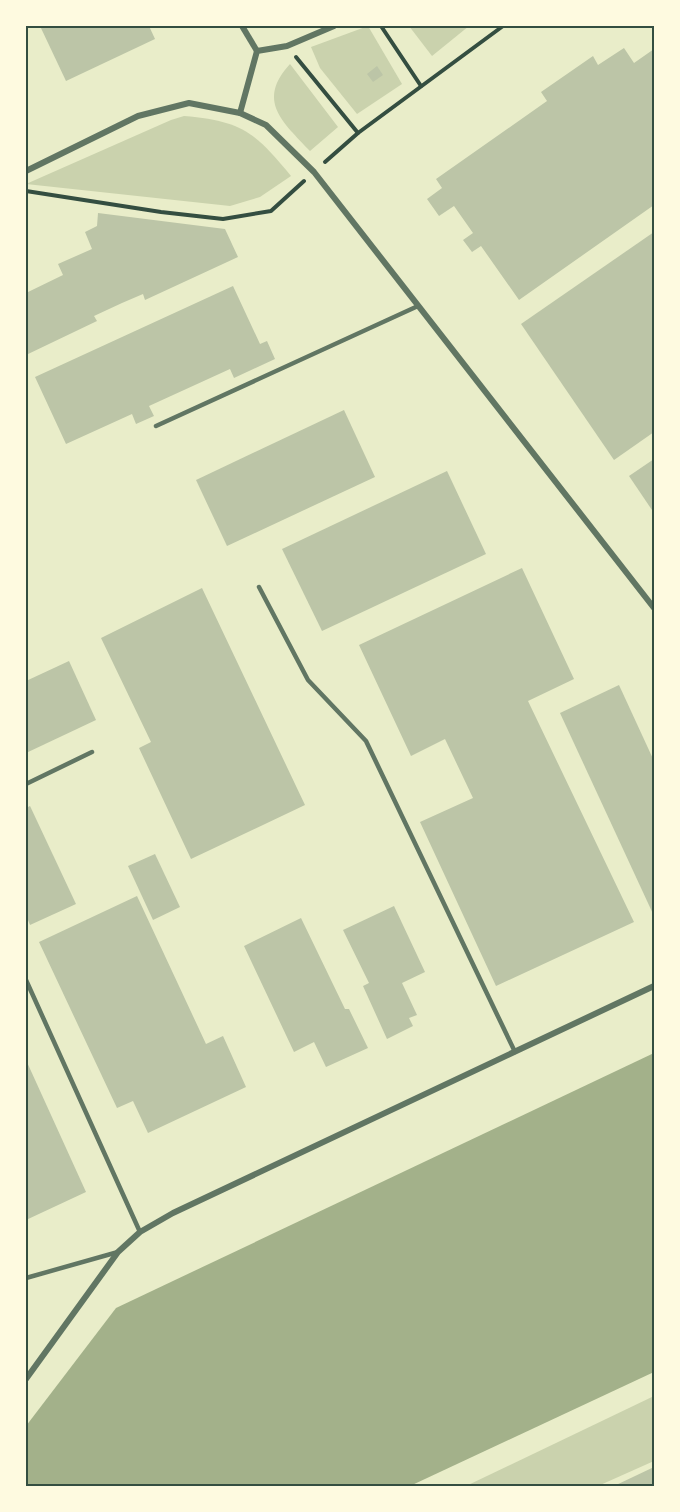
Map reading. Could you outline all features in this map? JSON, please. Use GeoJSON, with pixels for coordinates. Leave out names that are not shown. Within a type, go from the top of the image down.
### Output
{"type":"FeatureCollection","features":[{"type":"Feature","properties":{"kind":"street"},"geometry":{"type":"LineString","coordinates":[[240,113],[257,51],[242,26]]}},
{"type":"Feature","properties":{"kind":"street"},"geometry":{"type":"LineString","coordinates":[[257,51],[287,46],[334,26]]}},
{"type":"Feature","properties":{"kind":"street"},"geometry":{"type":"LineString","coordinates":[[26,171],[138,116],[189,103],[240,113],[266,125],[314,172],[654,608]]}},
{"type":"Feature","properties":{"kind":"street"},"geometry":{"type":"LineString","coordinates":[[26,1379],[118,1252],[140,1232],[173,1213],[654,986]]}},
{"type":"Feature","properties":{"kind":"lane"},"geometry":{"type":"LineString","coordinates":[[156,426],[418,306]]}},
{"type":"Feature","properties":{"kind":"lane"},"geometry":{"type":"LineString","coordinates":[[259,587],[308,680],[366,741],[515,1052]]}},
{"type":"Feature","properties":{"kind":"lane"},"geometry":{"type":"LineString","coordinates":[[26,784],[92,752]]}},
{"type":"Feature","properties":{"kind":"lane"},"geometry":{"type":"LineString","coordinates":[[26,980],[140,1232]]}},
{"type":"Feature","properties":{"kind":"lane"},"geometry":{"type":"LineString","coordinates":[[26,1278],[118,1252]]}},
{"type":"Feature","properties":{"kind":"path"},"geometry":{"type":"LineString","coordinates":[[381,26],[421,86]]}},
{"type":"Feature","properties":{"kind":"path"},"geometry":{"type":"LineString","coordinates":[[287,46],[358,133]]}},
{"type":"Feature","properties":{"kind":"shaded area"},"geometry":{"type":"Polygon","coordinates":[[[368,26],[402,84],[357,114],[320,68],[311,47],[368,26]]]}},
{"type":"Feature","properties":{"kind":"shaded area"},"geometry":{"type":"Polygon","coordinates":[[[409,26],[469,26],[432,56],[409,26]]]}},
{"type":"Feature","properties":{"kind":"shaded area"},"geometry":{"type":"Polygon","coordinates":[[[290,64],[338,127],[310,151],[283,120],[274,100],[275,89],[280,77],[290,64]]]}},
{"type":"Feature","properties":{"kind":"shaded area"},"geometry":{"type":"Polygon","coordinates":[[[184,116],[220,121],[246,131],[267,149],[291,176],[260,197],[230,206],[26,184],[171,120],[184,116]]]}},
{"type":"Feature","properties":{"kind":"shaded area"},"geometry":{"type":"Polygon","coordinates":[[[654,1053],[654,1372],[410,1486],[26,1486],[26,1426],[116,1308],[654,1053]]]}},
{"type":"Feature","properties":{"kind":"shaded area"},"geometry":{"type":"Polygon","coordinates":[[[654,1396],[654,1461],[598,1486],[466,1486],[654,1396]]]}},
{"type":"Feature","properties":{"kind":"building"},"geometry":{"type":"Polygon","coordinates":[[[40,26],[149,26],[155,39],[66,81],[40,26]]]}},
{"type":"Feature","properties":{"kind":"building"},"geometry":{"type":"Polygon","coordinates":[[[624,48],[634,63],[654,49],[654,205],[519,300],[481,246],[472,252],[463,240],[473,233],[454,206],[439,216],[427,199],[442,188],[436,179],[547,101],[541,92],[593,56],[598,65],[624,48]]]}},
{"type":"Feature","properties":{"kind":"building"},"geometry":{"type":"Polygon","coordinates":[[[377,66],[383,75],[373,82],[367,74],[377,66]]]}},
{"type":"Feature","properties":{"kind":"building"},"geometry":{"type":"Polygon","coordinates":[[[98,213],[225,229],[238,257],[145,300],[143,294],[122,303],[94,316],[97,321],[26,355],[26,293],[63,275],[58,264],[92,249],[85,232],[97,226],[98,213]]]}},
{"type":"Feature","properties":{"kind":"building"},"geometry":{"type":"Polygon","coordinates":[[[654,232],[654,432],[614,460],[521,324],[654,232]]]}},
{"type":"Feature","properties":{"kind":"building"},"geometry":{"type":"Polygon","coordinates":[[[233,286],[260,344],[267,341],[275,359],[234,378],[230,369],[149,406],[154,416],[136,424],[132,414],[66,444],[35,377],[233,286]]]}},
{"type":"Feature","properties":{"kind":"building"},"geometry":{"type":"Polygon","coordinates":[[[344,410],[375,477],[227,546],[196,480],[344,410]]]}},
{"type":"Feature","properties":{"kind":"building"},"geometry":{"type":"Polygon","coordinates":[[[654,459],[654,513],[629,476],[654,459]]]}},
{"type":"Feature","properties":{"kind":"building"},"geometry":{"type":"Polygon","coordinates":[[[447,471],[486,554],[322,631],[282,549],[447,471]]]}},
{"type":"Feature","properties":{"kind":"building"},"geometry":{"type":"Polygon","coordinates":[[[522,568],[574,679],[528,701],[634,922],[496,986],[420,822],[473,798],[445,739],[411,756],[359,645],[522,568]]]}},
{"type":"Feature","properties":{"kind":"building"},"geometry":{"type":"Polygon","coordinates":[[[202,588],[305,805],[191,859],[139,748],[151,742],[101,638],[202,588]]]}},
{"type":"Feature","properties":{"kind":"building"},"geometry":{"type":"Polygon","coordinates":[[[69,661],[96,720],[26,753],[26,681],[69,661]]]}},
{"type":"Feature","properties":{"kind":"building"},"geometry":{"type":"Polygon","coordinates":[[[619,685],[654,761],[654,916],[560,713],[619,685]]]}},
{"type":"Feature","properties":{"kind":"building"},"geometry":{"type":"Polygon","coordinates":[[[30,806],[76,904],[30,925],[26,915],[26,808],[30,806]]]}},
{"type":"Feature","properties":{"kind":"building"},"geometry":{"type":"Polygon","coordinates":[[[155,854],[180,907],[153,920],[128,866],[155,854]]]}},
{"type":"Feature","properties":{"kind":"building"},"geometry":{"type":"Polygon","coordinates":[[[137,896],[206,1044],[223,1036],[246,1087],[148,1133],[133,1101],[117,1108],[39,942],[137,896]]]}},
{"type":"Feature","properties":{"kind":"building"},"geometry":{"type":"Polygon","coordinates":[[[394,906],[425,972],[402,983],[417,1015],[409,1018],[413,1026],[387,1039],[363,986],[369,983],[343,930],[394,906]]]}},
{"type":"Feature","properties":{"kind":"building"},"geometry":{"type":"Polygon","coordinates":[[[301,918],[345,1009],[349,1009],[368,1048],[326,1067],[314,1042],[294,1052],[244,946],[301,918]]]}},
{"type":"Feature","properties":{"kind":"building"},"geometry":{"type":"Polygon","coordinates":[[[26,1060],[86,1192],[26,1220],[26,1060]]]}},
{"type":"Feature","properties":{"kind":"building"},"geometry":{"type":"Polygon","coordinates":[[[654,1467],[654,1486],[614,1486],[654,1467]]]}}]}
